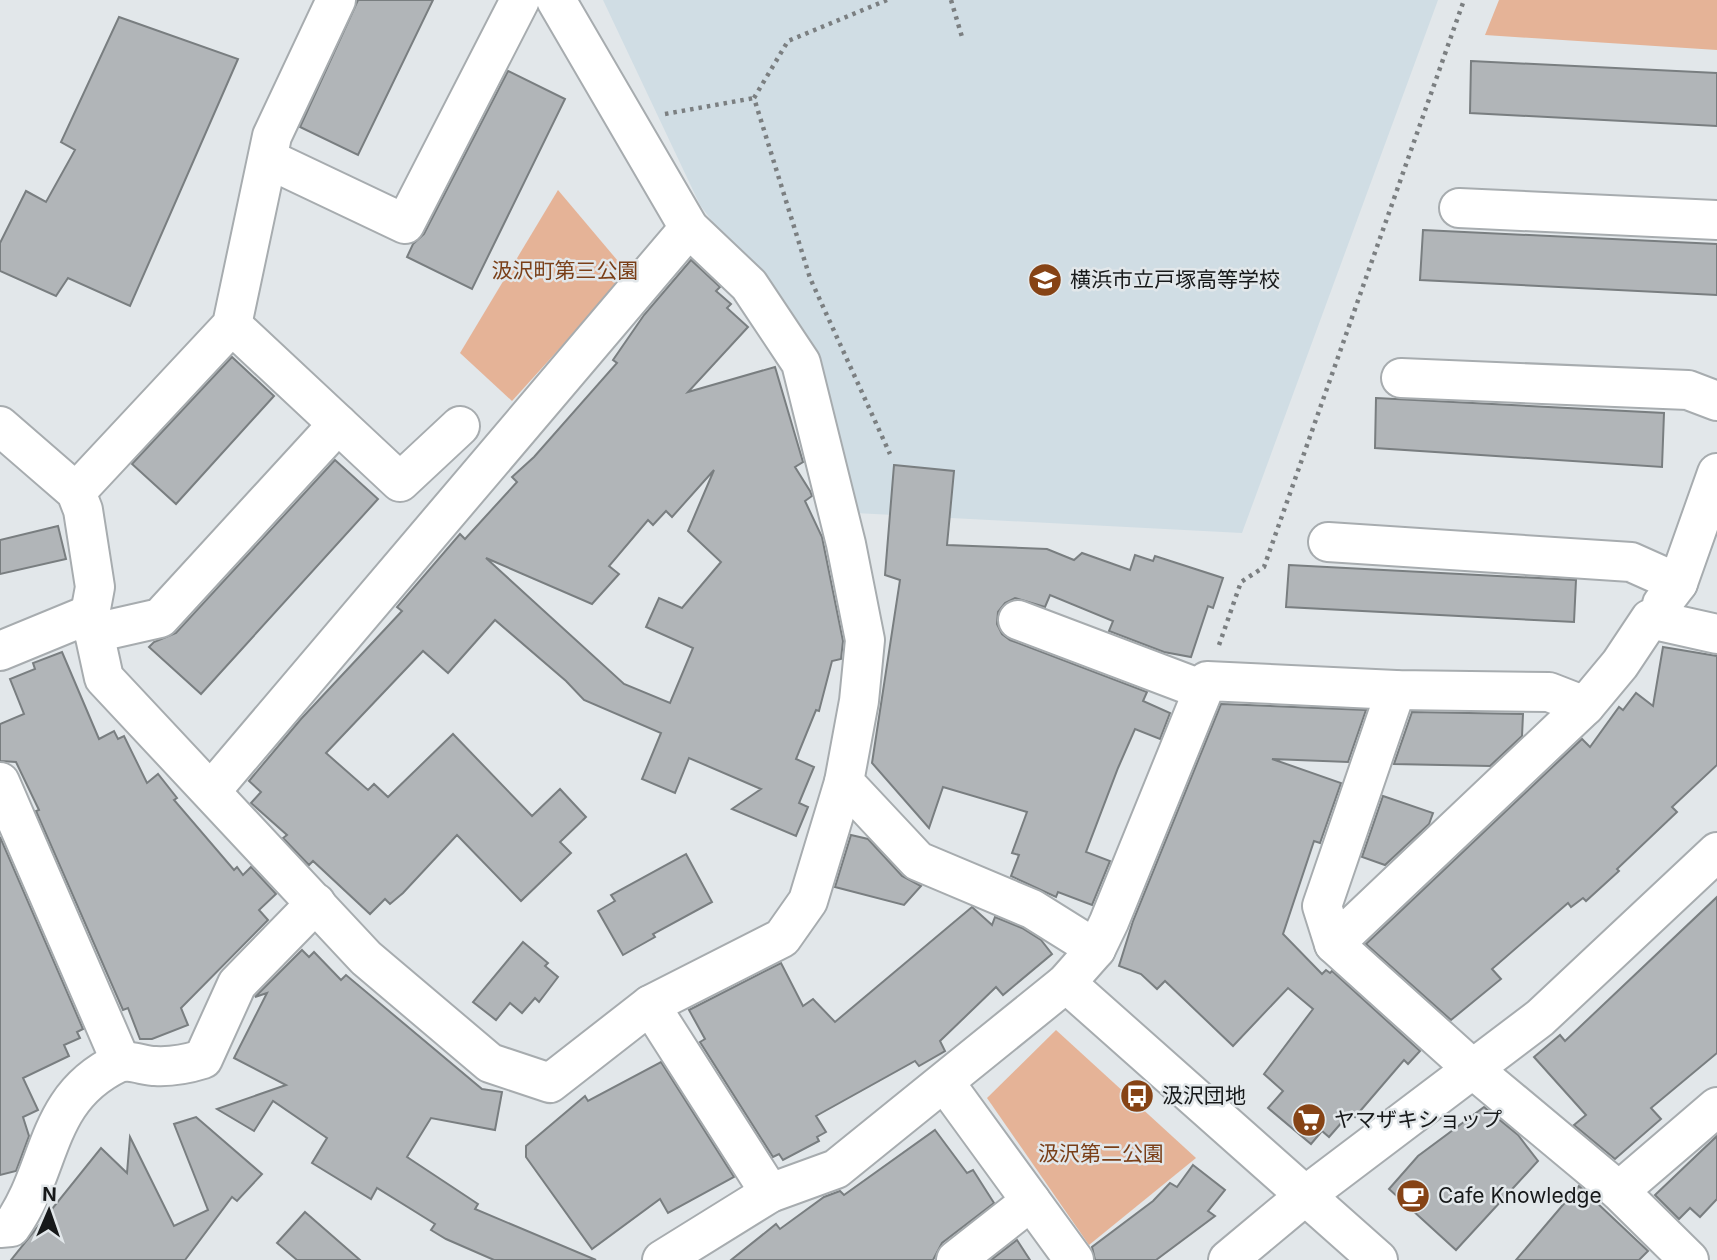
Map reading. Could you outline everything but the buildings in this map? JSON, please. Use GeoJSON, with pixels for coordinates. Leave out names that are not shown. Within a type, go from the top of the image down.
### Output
{"type":"FeatureCollection","features":[{"type":"Feature","properties":{"kind":"street"},"geometry":{"type":"LineString","coordinates":[[76,492],[232,325],[272,136],[336,0]]}},
{"type":"Feature","properties":{"kind":"street"},"geometry":{"type":"LineString","coordinates":[[268,159],[405,223],[520,0]]}},
{"type":"Feature","properties":{"kind":"street"},"geometry":{"type":"LineString","coordinates":[[0,426],[76,492],[83,510],[95,587],[92,624],[104,678],[366,958],[490,1063],[550,1083],[650,1005],[782,938],[808,901],[844,782],[859,701],[865,640],[846,544],[801,363],[749,285],[688,228],[556,0]]}},
{"type":"Feature","properties":{"kind":"street"},"geometry":{"type":"LineString","coordinates":[[1459,208],[1717,220]]}},
{"type":"Feature","properties":{"kind":"street"},"geometry":{"type":"LineString","coordinates":[[211,790],[688,228]]}},
{"type":"Feature","properties":{"kind":"street"},"geometry":{"type":"LineString","coordinates":[[232,325],[400,481],[460,426]]}},
{"type":"Feature","properties":{"kind":"street"},"geometry":{"type":"LineString","coordinates":[[1401,378],[1688,390],[1717,401]]}},
{"type":"Feature","properties":{"kind":"street"},"geometry":{"type":"LineString","coordinates":[[0,651],[92,624],[160,618],[338,424]]}},
{"type":"Feature","properties":{"kind":"street"},"geometry":{"type":"LineString","coordinates":[[1334,944],[1585,706],[1620,664],[1678,583],[1717,472]]}},
{"type":"Feature","properties":{"kind":"street"},"geometry":{"type":"LineString","coordinates":[[1328,542],[1630,562],[1678,583]]}},
{"type":"Feature","properties":{"kind":"street"},"geometry":{"type":"LineString","coordinates":[[1650,619],[1717,634]]}},
{"type":"Feature","properties":{"kind":"street"},"geometry":{"type":"LineString","coordinates":[[1018,620],[1205,685],[1549,692],[1585,706]]}},
{"type":"Feature","properties":{"kind":"street"},"geometry":{"type":"LineString","coordinates":[[662,1260],[770,1193],[835,1169],[1066,983],[1096,949],[1205,685]]}},
{"type":"Feature","properties":{"kind":"street"},"geometry":{"type":"LineString","coordinates":[[1396,690],[1322,906],[1334,944],[1474,1070],[1619,1191],[1689,1260]]}},
{"type":"Feature","properties":{"kind":"street"},"geometry":{"type":"LineString","coordinates":[[0,782],[121,1062]]}},
{"type":"Feature","properties":{"kind":"street"},"geometry":{"type":"LineString","coordinates":[[844,782],[918,861],[1032,909],[1096,949]]}},
{"type":"Feature","properties":{"kind":"street"},"geometry":{"type":"LineString","coordinates":[[1228,1260],[1306,1195],[1474,1070],[1540,1017],[1717,852]]}},
{"type":"Feature","properties":{"kind":"street"},"geometry":{"type":"LineString","coordinates":[[0,1228],[11,1227],[22,1212],[59,1120],[73,1095],[121,1062],[182,1066],[203,1059],[237,984],[316,903]]}},
{"type":"Feature","properties":{"kind":"street"},"geometry":{"type":"LineString","coordinates":[[1066,983],[1378,1260]]}},
{"type":"Feature","properties":{"kind":"street"},"geometry":{"type":"LineString","coordinates":[[650,1005],[770,1193]]}},
{"type":"Feature","properties":{"kind":"street"},"geometry":{"type":"LineString","coordinates":[[945,1083],[1074,1260]]}},
{"type":"Feature","properties":{"kind":"street"},"geometry":{"type":"LineString","coordinates":[[1619,1191],[1717,1107]]}},
{"type":"Feature","properties":{"kind":"street"},"geometry":{"type":"LineString","coordinates":[[956,1260],[1031,1201]]}},
{"type":"Feature","properties":{"kind":"path"},"geometry":{"type":"LineString","coordinates":[[887,0],[788,41],[754,98],[810,278],[890,454]]}},
{"type":"Feature","properties":{"kind":"path"},"geometry":{"type":"LineString","coordinates":[[951,0],[962,37]]}},
{"type":"Feature","properties":{"kind":"path"},"geometry":{"type":"LineString","coordinates":[[1205,685],[1241,582],[1264,567],[1464,0]]}},
{"type":"Feature","properties":{"kind":"path"},"geometry":{"type":"LineString","coordinates":[[624,121],[754,98]]}},
{"type":"Feature","properties":{"kind":"shaded area","name":"横浜市立戸塚高等学校"},"geometry":{"type":"Polygon","coordinates":[[[603,0],[1438,0],[1242,533],[855,513],[811,354],[700,205],[603,0]]]}},
{"type":"Feature","properties":{"kind":"green space"},"geometry":{"type":"Polygon","coordinates":[[[1499,0],[1717,0],[1717,50],[1485,35],[1499,0]]]}},
{"type":"Feature","properties":{"kind":"green space","name":"汲沢町第三公園"},"geometry":{"type":"Polygon","coordinates":[[[558,190],[628,273],[512,401],[460,353],[558,190]]]}},
{"type":"Feature","properties":{"kind":"green space","name":"汲沢第二公園"},"geometry":{"type":"Polygon","coordinates":[[[1056,1030],[1196,1158],[1089,1245],[987,1098],[1056,1030]]]}},
{"type":"Feature","properties":{"kind":"place","name":"横浜市立戸塚高等学校"},"geometry":{"type":"Point","coordinates":[1045,280]}},
{"type":"Feature","properties":{"kind":"place","name":"汲沢団地"},"geometry":{"type":"Point","coordinates":[1137,1096]}},
{"type":"Feature","properties":{"kind":"place","name":"ヤマザキショップ"},"geometry":{"type":"Point","coordinates":[1309,1120]}},
{"type":"Feature","properties":{"kind":"place","name":"Cafe Knowledge"},"geometry":{"type":"Point","coordinates":[1413,1196]}}]}
